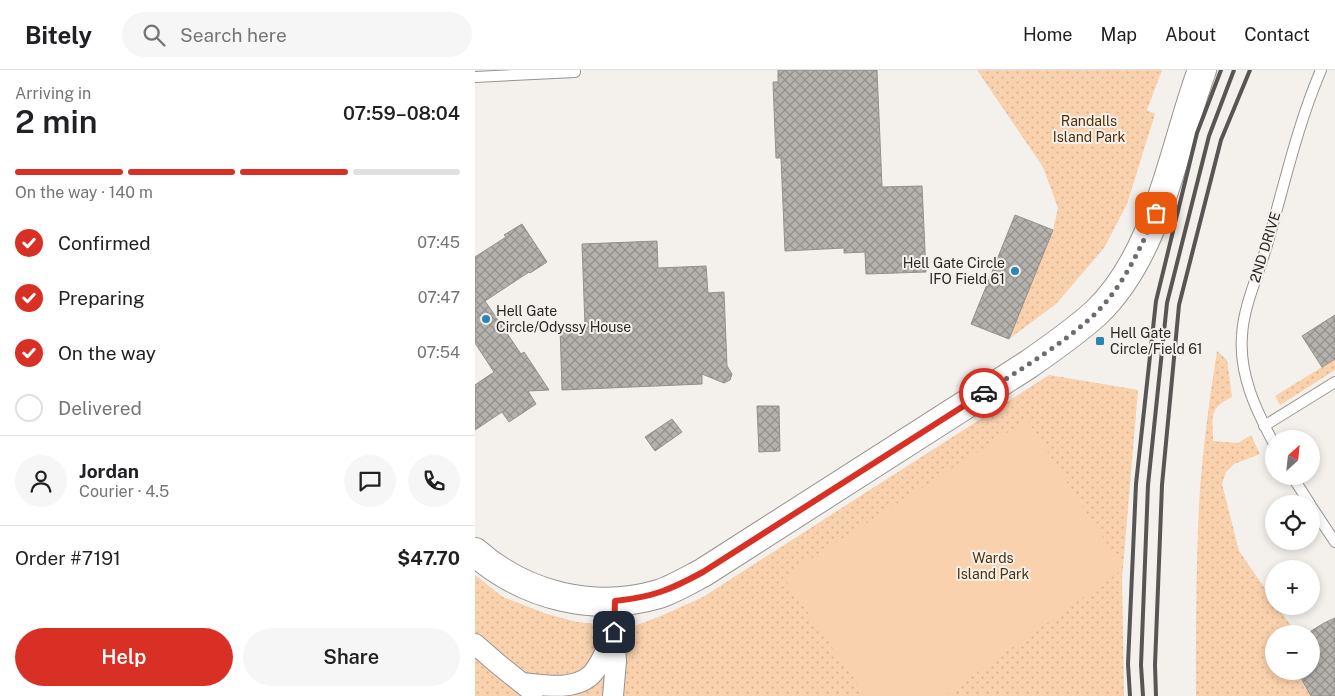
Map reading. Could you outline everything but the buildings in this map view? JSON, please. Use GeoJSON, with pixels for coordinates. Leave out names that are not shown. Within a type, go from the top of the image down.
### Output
{"type":"FeatureCollection","features":[{"type":"Feature","properties":{"kind":"street"},"geometry":{"type":"LineString","coordinates":[[475,552],[512,580],[535,590],[556,596],[583,601],[615,601],[639,599],[661,594],[703,572],[1029,364],[1054,347],[1096,312],[1130,268],[1153,220],[1202,70]]}},
{"type":"Feature","properties":{"kind":"street"},"geometry":{"type":"LineString","coordinates":[[613,696],[616,661],[614,632],[615,601]]}},
{"type":"Feature","properties":{"kind":"street"},"geometry":{"type":"LineString","coordinates":[[522,683],[559,686],[583,681],[597,667],[614,632]]}},
{"type":"Feature","properties":{"kind":"street"},"geometry":{"type":"LineString","coordinates":[[475,644],[539,696]]}},
{"type":"Feature","properties":{"kind":"lane","name":"2ND DRIVE"},"geometry":{"type":"LineString","coordinates":[[1266,430],[1257,412],[1244,371],[1242,335],[1250,297],[1267,246],[1300,125],[1321,70]]}},
{"type":"Feature","properties":{"kind":"lane"},"geometry":{"type":"LineString","coordinates":[[475,78],[575,72]]}},
{"type":"Feature","properties":{"kind":"lane"},"geometry":{"type":"LineString","coordinates":[[1264,426],[1335,382]]}},
{"type":"Feature","properties":{"kind":"lane"},"geometry":{"type":"LineString","coordinates":[[1320,519],[1335,542]]}},
{"type":"Feature","properties":{"kind":"green space","name":"Randalls Island Park"},"geometry":{"type":"Polygon","coordinates":[[[977,70],[1162,70],[1147,110],[1155,114],[1127,204],[1104,248],[1056,304],[1009,339],[1053,230],[1058,208],[1043,167],[977,70]]]}},
{"type":"Feature","properties":{"kind":"green space"},"geometry":{"type":"Polygon","coordinates":[[[1217,351],[1227,360],[1232,397],[1224,401],[1213,414],[1213,441],[1238,443],[1251,435],[1260,454],[1234,464],[1226,472],[1222,484],[1239,551],[1265,588],[1265,615],[1283,615],[1291,625],[1265,625],[1265,680],[1301,680],[1311,696],[1196,696],[1199,506],[1206,428],[1217,351]]]}},
{"type":"Feature","properties":{"kind":"green space"},"geometry":{"type":"Polygon","coordinates":[[[1335,359],[1335,370],[1280,405],[1275,396],[1335,359]]]}},
{"type":"Feature","properties":{"kind":"green space","name":"Wards Island Park"},"geometry":{"type":"Polygon","coordinates":[[[1049,375],[1138,390],[1122,579],[1124,696],[475,696],[475,575],[503,597],[547,614],[577,622],[632,627],[703,597],[1049,375]]]}},
{"type":"Feature","properties":{"kind":"green space"},"geometry":{"type":"Polygon","coordinates":[[[1027,420],[1123,569],[944,696],[866,696],[783,577],[1027,420]]]}},
{"type":"Feature","properties":{"kind":"railway"},"geometry":{"type":"LineString","coordinates":[[1130,696],[1128,664],[1136,484],[1156,301],[1197,133],[1221,70]]}},
{"type":"Feature","properties":{"kind":"railway"},"geometry":{"type":"LineString","coordinates":[[1143,696],[1141,665],[1148,485],[1167,303],[1209,136],[1234,70]]}},
{"type":"Feature","properties":{"kind":"railway"},"geometry":{"type":"LineString","coordinates":[[1156,696],[1155,665],[1162,485],[1179,305],[1221,140],[1250,70]]}},
{"type":"Feature","properties":{"kind":"way so far"},"geometry":{"type":"LineString","coordinates":[[984,393],[1054,347],[1096,312],[1130,268],[1156,213]]}},
{"type":"Feature","properties":{"kind":"place","name":"Hell Gate Circle IFO Field 61"},"geometry":{"type":"Point","coordinates":[1015,271]}},
{"type":"Feature","properties":{"kind":"place","name":"Hell Gate Circle/Odyssy House"},"geometry":{"type":"Point","coordinates":[486,319]}},
{"type":"Feature","properties":{"kind":"place","name":"Hell Gate Circle/Field 61"},"geometry":{"type":"Point","coordinates":[1100,341]}},
{"type":"Feature","properties":{"kind":"route"},"geometry":{"type":"LineString","coordinates":[[614,632],[615,601],[639,599],[661,594],[682,584],[984,393]]}}]}
